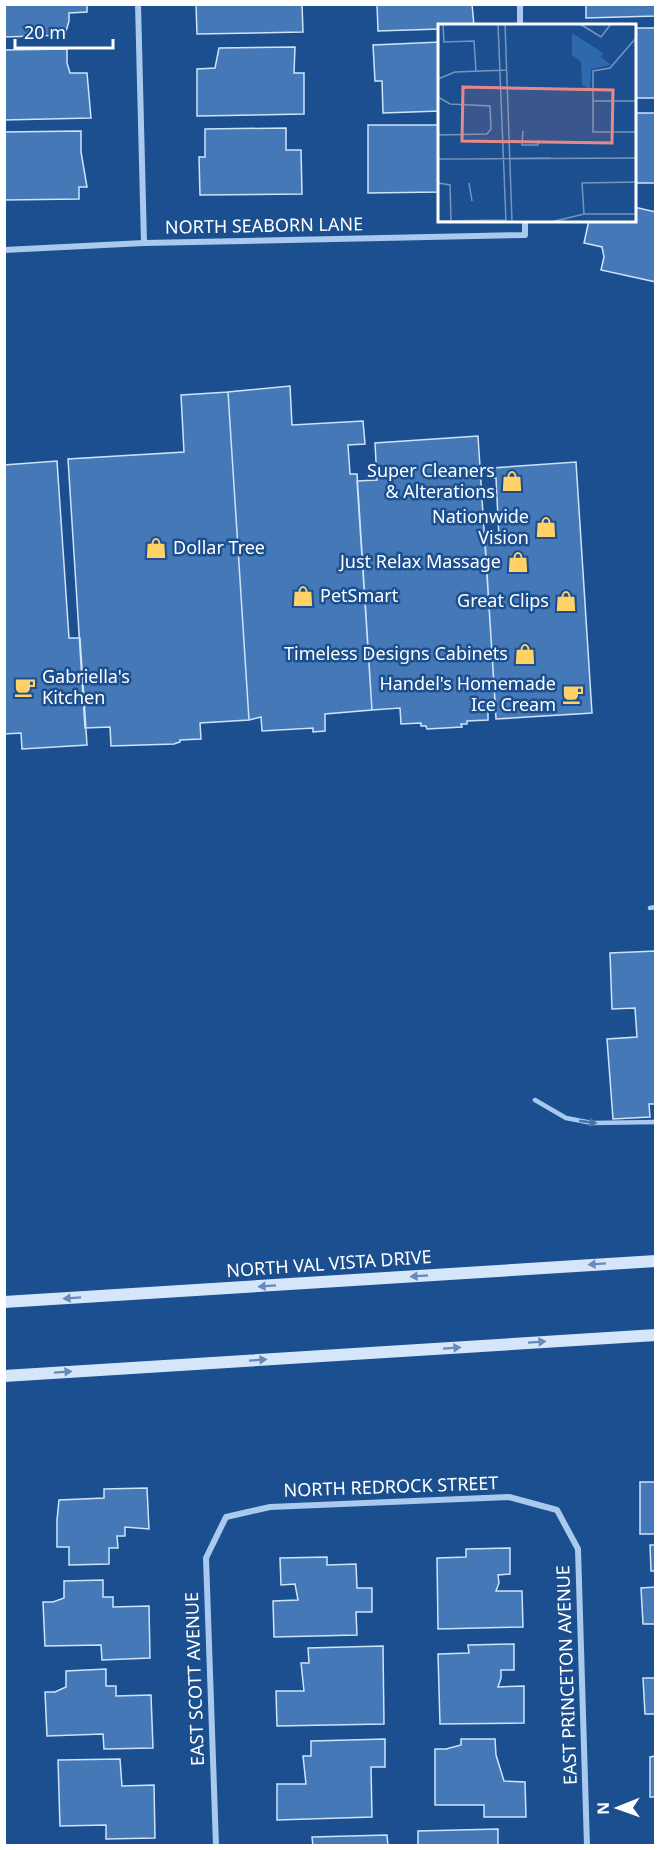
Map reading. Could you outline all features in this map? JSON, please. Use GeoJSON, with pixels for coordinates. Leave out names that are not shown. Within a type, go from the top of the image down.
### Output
{"type":"FeatureCollection","features":[{"type":"Feature","properties":{"kind":"main road","name":"NORTH VAL VISTA DRIVE"},"geometry":{"type":"LineString","coordinates":[[4,1302],[656,1261]]}},
{"type":"Feature","properties":{"kind":"main road"},"geometry":{"type":"LineString","coordinates":[[4,1376],[656,1335]]}},
{"type":"Feature","properties":{"kind":"street"},"geometry":{"type":"LineString","coordinates":[[138,4],[144,243]]}},
{"type":"Feature","properties":{"kind":"street"},"geometry":{"type":"LineString","coordinates":[[520,4],[520,24]]}},
{"type":"Feature","properties":{"kind":"street","name":"NORTH SEABORN LANE"},"geometry":{"type":"LineString","coordinates":[[4,250],[144,243],[525,235],[525,222]]}},
{"type":"Feature","properties":{"kind":"street","name":"NORTH REDROCK STREET"},"geometry":{"type":"LineString","coordinates":[[226,1517],[270,1507],[509,1497],[557,1510]]}},
{"type":"Feature","properties":{"kind":"street","name":"EAST PRINCETON AVENUE"},"geometry":{"type":"LineString","coordinates":[[557,1510],[578,1549],[586,1845]]}},
{"type":"Feature","properties":{"kind":"street","name":"EAST SCOTT AVENUE"},"geometry":{"type":"LineString","coordinates":[[216,1845],[206,1558],[226,1517]]}},
{"type":"Feature","properties":{"kind":"lane"},"geometry":{"type":"LineString","coordinates":[[534,1100],[566,1118],[592,1123],[656,1122]]}},
{"type":"Feature","properties":{"kind":"building"},"geometry":{"type":"Polygon","coordinates":[[[4,4],[87,4],[87,12],[69,13],[65,35],[4,37],[4,4]]]}},
{"type":"Feature","properties":{"kind":"building"},"geometry":{"type":"Polygon","coordinates":[[[196,4],[302,4],[303,32],[197,34],[196,4]]]}},
{"type":"Feature","properties":{"kind":"building"},"geometry":{"type":"Polygon","coordinates":[[[377,4],[472,4],[474,24],[438,24],[438,29],[378,31],[377,4]]]}},
{"type":"Feature","properties":{"kind":"building"},"geometry":{"type":"Polygon","coordinates":[[[586,4],[656,4],[656,16],[586,18],[586,4]]]}},
{"type":"Feature","properties":{"kind":"building"},"geometry":{"type":"Polygon","coordinates":[[[636,28],[656,28],[656,98],[636,98],[636,28]]]}},
{"type":"Feature","properties":{"kind":"building"},"geometry":{"type":"Polygon","coordinates":[[[438,42],[438,111],[383,113],[382,81],[375,81],[373,45],[438,42]]]}},
{"type":"Feature","properties":{"kind":"building"},"geometry":{"type":"Polygon","coordinates":[[[295,47],[294,73],[304,73],[304,114],[197,116],[197,69],[215,68],[219,48],[295,47]]]}},
{"type":"Feature","properties":{"kind":"building"},"geometry":{"type":"Polygon","coordinates":[[[67,49],[70,73],[87,73],[91,118],[4,120],[4,50],[67,49]]]}},
{"type":"Feature","properties":{"kind":"building"},"geometry":{"type":"Polygon","coordinates":[[[636,113],[656,113],[656,183],[636,183],[636,113]]]}},
{"type":"Feature","properties":{"kind":"building"},"geometry":{"type":"Polygon","coordinates":[[[368,125],[438,125],[438,192],[368,193],[368,125]]]}},
{"type":"Feature","properties":{"kind":"building"},"geometry":{"type":"Polygon","coordinates":[[[286,128],[286,150],[301,150],[302,194],[200,195],[199,157],[205,157],[205,129],[286,128]]]}},
{"type":"Feature","properties":{"kind":"building"},"geometry":{"type":"Polygon","coordinates":[[[81,131],[81,152],[87,187],[79,187],[79,199],[4,200],[4,132],[81,131]]]}},
{"type":"Feature","properties":{"kind":"building"},"geometry":{"type":"Polygon","coordinates":[[[636,207],[656,212],[656,282],[601,270],[604,257],[602,247],[584,243],[589,222],[636,222],[636,207]]]}},
{"type":"Feature","properties":{"kind":"building","name":"PetSmart"},"geometry":{"type":"Polygon","coordinates":[[[290,386],[292,425],[363,421],[365,444],[348,445],[350,474],[357,474],[372,710],[325,714],[325,731],[313,732],[313,728],[262,731],[261,717],[249,720],[228,392],[290,386]]]}},
{"type":"Feature","properties":{"kind":"building","name":"Dollar Tree"},"geometry":{"type":"Polygon","coordinates":[[[228,392],[249,720],[200,723],[201,739],[180,740],[174,744],[111,746],[110,727],[85,728],[68,459],[184,452],[181,395],[228,392]]]}},
{"type":"Feature","properties":{"kind":"building"},"geometry":{"type":"Polygon","coordinates":[[[478,436],[495,700],[488,701],[488,720],[467,721],[467,724],[461,724],[462,727],[427,729],[426,726],[421,726],[421,723],[401,724],[400,708],[372,710],[357,481],[377,480],[375,443],[478,436]]]}},
{"type":"Feature","properties":{"kind":"building"},"geometry":{"type":"Polygon","coordinates":[[[57,461],[69,638],[80,638],[87,745],[22,749],[21,733],[4,734],[4,465],[57,461]]]}},
{"type":"Feature","properties":{"kind":"building"},"geometry":{"type":"Polygon","coordinates":[[[576,462],[592,713],[496,719],[485,540],[499,539],[496,478],[493,478],[492,468],[576,462]]]}},
{"type":"Feature","properties":{"kind":"building"},"geometry":{"type":"Polygon","coordinates":[[[656,951],[656,1104],[649,1104],[650,1117],[613,1119],[607,1039],[637,1037],[635,1008],[612,1009],[610,953],[656,951]]]}},
{"type":"Feature","properties":{"kind":"building"},"geometry":{"type":"Polygon","coordinates":[[[640,1482],[656,1482],[656,1534],[640,1534],[640,1482]]]}},
{"type":"Feature","properties":{"kind":"building"},"geometry":{"type":"Polygon","coordinates":[[[147,1488],[149,1529],[125,1527],[125,1536],[117,1536],[118,1548],[109,1548],[109,1564],[69,1565],[69,1547],[57,1547],[59,1500],[104,1498],[104,1489],[147,1488]]]}},
{"type":"Feature","properties":{"kind":"building"},"geometry":{"type":"Polygon","coordinates":[[[650,1545],[656,1545],[656,1571],[651,1571],[650,1545]]]}},
{"type":"Feature","properties":{"kind":"building"},"geometry":{"type":"Polygon","coordinates":[[[510,1548],[510,1574],[498,1575],[499,1583],[496,1591],[522,1591],[523,1627],[438,1629],[437,1558],[466,1557],[466,1549],[510,1548]]]}},
{"type":"Feature","properties":{"kind":"building"},"geometry":{"type":"Polygon","coordinates":[[[327,1557],[327,1565],[356,1564],[357,1588],[372,1588],[372,1612],[356,1612],[357,1635],[274,1637],[273,1601],[298,1600],[295,1584],[281,1585],[280,1558],[327,1557]]]}},
{"type":"Feature","properties":{"kind":"building"},"geometry":{"type":"Polygon","coordinates":[[[103,1580],[103,1597],[113,1597],[113,1607],[149,1606],[150,1658],[102,1660],[101,1645],[45,1646],[43,1602],[53,1602],[64,1598],[64,1581],[103,1580]]]}},
{"type":"Feature","properties":{"kind":"building"},"geometry":{"type":"Polygon","coordinates":[[[656,1587],[656,1624],[643,1624],[641,1588],[656,1587]]]}},
{"type":"Feature","properties":{"kind":"building"},"geometry":{"type":"Polygon","coordinates":[[[514,1644],[514,1670],[501,1670],[498,1687],[524,1686],[524,1723],[440,1724],[438,1654],[469,1653],[468,1645],[514,1644]]]}},
{"type":"Feature","properties":{"kind":"building"},"geometry":{"type":"Polygon","coordinates":[[[383,1646],[384,1724],[277,1726],[276,1691],[304,1691],[301,1663],[309,1663],[308,1648],[383,1646]]]}},
{"type":"Feature","properties":{"kind":"building"},"geometry":{"type":"Polygon","coordinates":[[[106,1669],[106,1686],[116,1686],[116,1696],[151,1695],[153,1748],[104,1749],[103,1734],[47,1736],[45,1692],[55,1692],[66,1687],[66,1671],[106,1669]]]}},
{"type":"Feature","properties":{"kind":"building"},"geometry":{"type":"Polygon","coordinates":[[[643,1678],[656,1678],[656,1714],[645,1714],[643,1678]]]}},
{"type":"Feature","properties":{"kind":"building"},"geometry":{"type":"Polygon","coordinates":[[[385,1739],[385,1767],[371,1767],[372,1817],[277,1820],[277,1784],[306,1784],[303,1756],[311,1756],[311,1741],[385,1739]]]}},
{"type":"Feature","properties":{"kind":"building"},"geometry":{"type":"Polygon","coordinates":[[[461,1739],[495,1739],[496,1755],[504,1781],[525,1782],[526,1817],[484,1817],[484,1805],[435,1805],[435,1749],[461,1745],[461,1739]]]}},
{"type":"Feature","properties":{"kind":"building"},"geometry":{"type":"Polygon","coordinates":[[[656,1756],[656,1797],[650,1797],[650,1757],[656,1756]]]}},
{"type":"Feature","properties":{"kind":"building"},"geometry":{"type":"Polygon","coordinates":[[[120,1759],[122,1786],[154,1785],[155,1838],[106,1839],[106,1825],[60,1826],[58,1760],[120,1759]]]}},
{"type":"Feature","properties":{"kind":"building"},"geometry":{"type":"Polygon","coordinates":[[[498,1829],[498,1846],[418,1846],[418,1831],[498,1829]]]}},
{"type":"Feature","properties":{"kind":"building"},"geometry":{"type":"Polygon","coordinates":[[[387,1835],[388,1846],[313,1846],[312,1837],[387,1835]]]}},
{"type":"Feature","properties":{"kind":"place","name":"Super Cleaners & Alterations"},"geometry":{"type":"Point","coordinates":[512,481]}},
{"type":"Feature","properties":{"kind":"place","name":"Nationwide Vision"},"geometry":{"type":"Point","coordinates":[546,527]}},
{"type":"Feature","properties":{"kind":"place","name":"Dollar Tree"},"geometry":{"type":"Point","coordinates":[156,548]}},
{"type":"Feature","properties":{"kind":"place","name":"Just Relax Massage"},"geometry":{"type":"Point","coordinates":[518,562]}},
{"type":"Feature","properties":{"kind":"place","name":"PetSmart"},"geometry":{"type":"Point","coordinates":[303,596]}},
{"type":"Feature","properties":{"kind":"place","name":"Great Clips"},"geometry":{"type":"Point","coordinates":[566,601]}},
{"type":"Feature","properties":{"kind":"place","name":"Timeless Designs Cabinets"},"geometry":{"type":"Point","coordinates":[525,654]}},
{"type":"Feature","properties":{"kind":"place","name":"Gabriella's Kitchen"},"geometry":{"type":"Point","coordinates":[25,687]}},
{"type":"Feature","properties":{"kind":"place","name":"Handel's Homemade Ice Cream"},"geometry":{"type":"Point","coordinates":[573,694]}}]}
